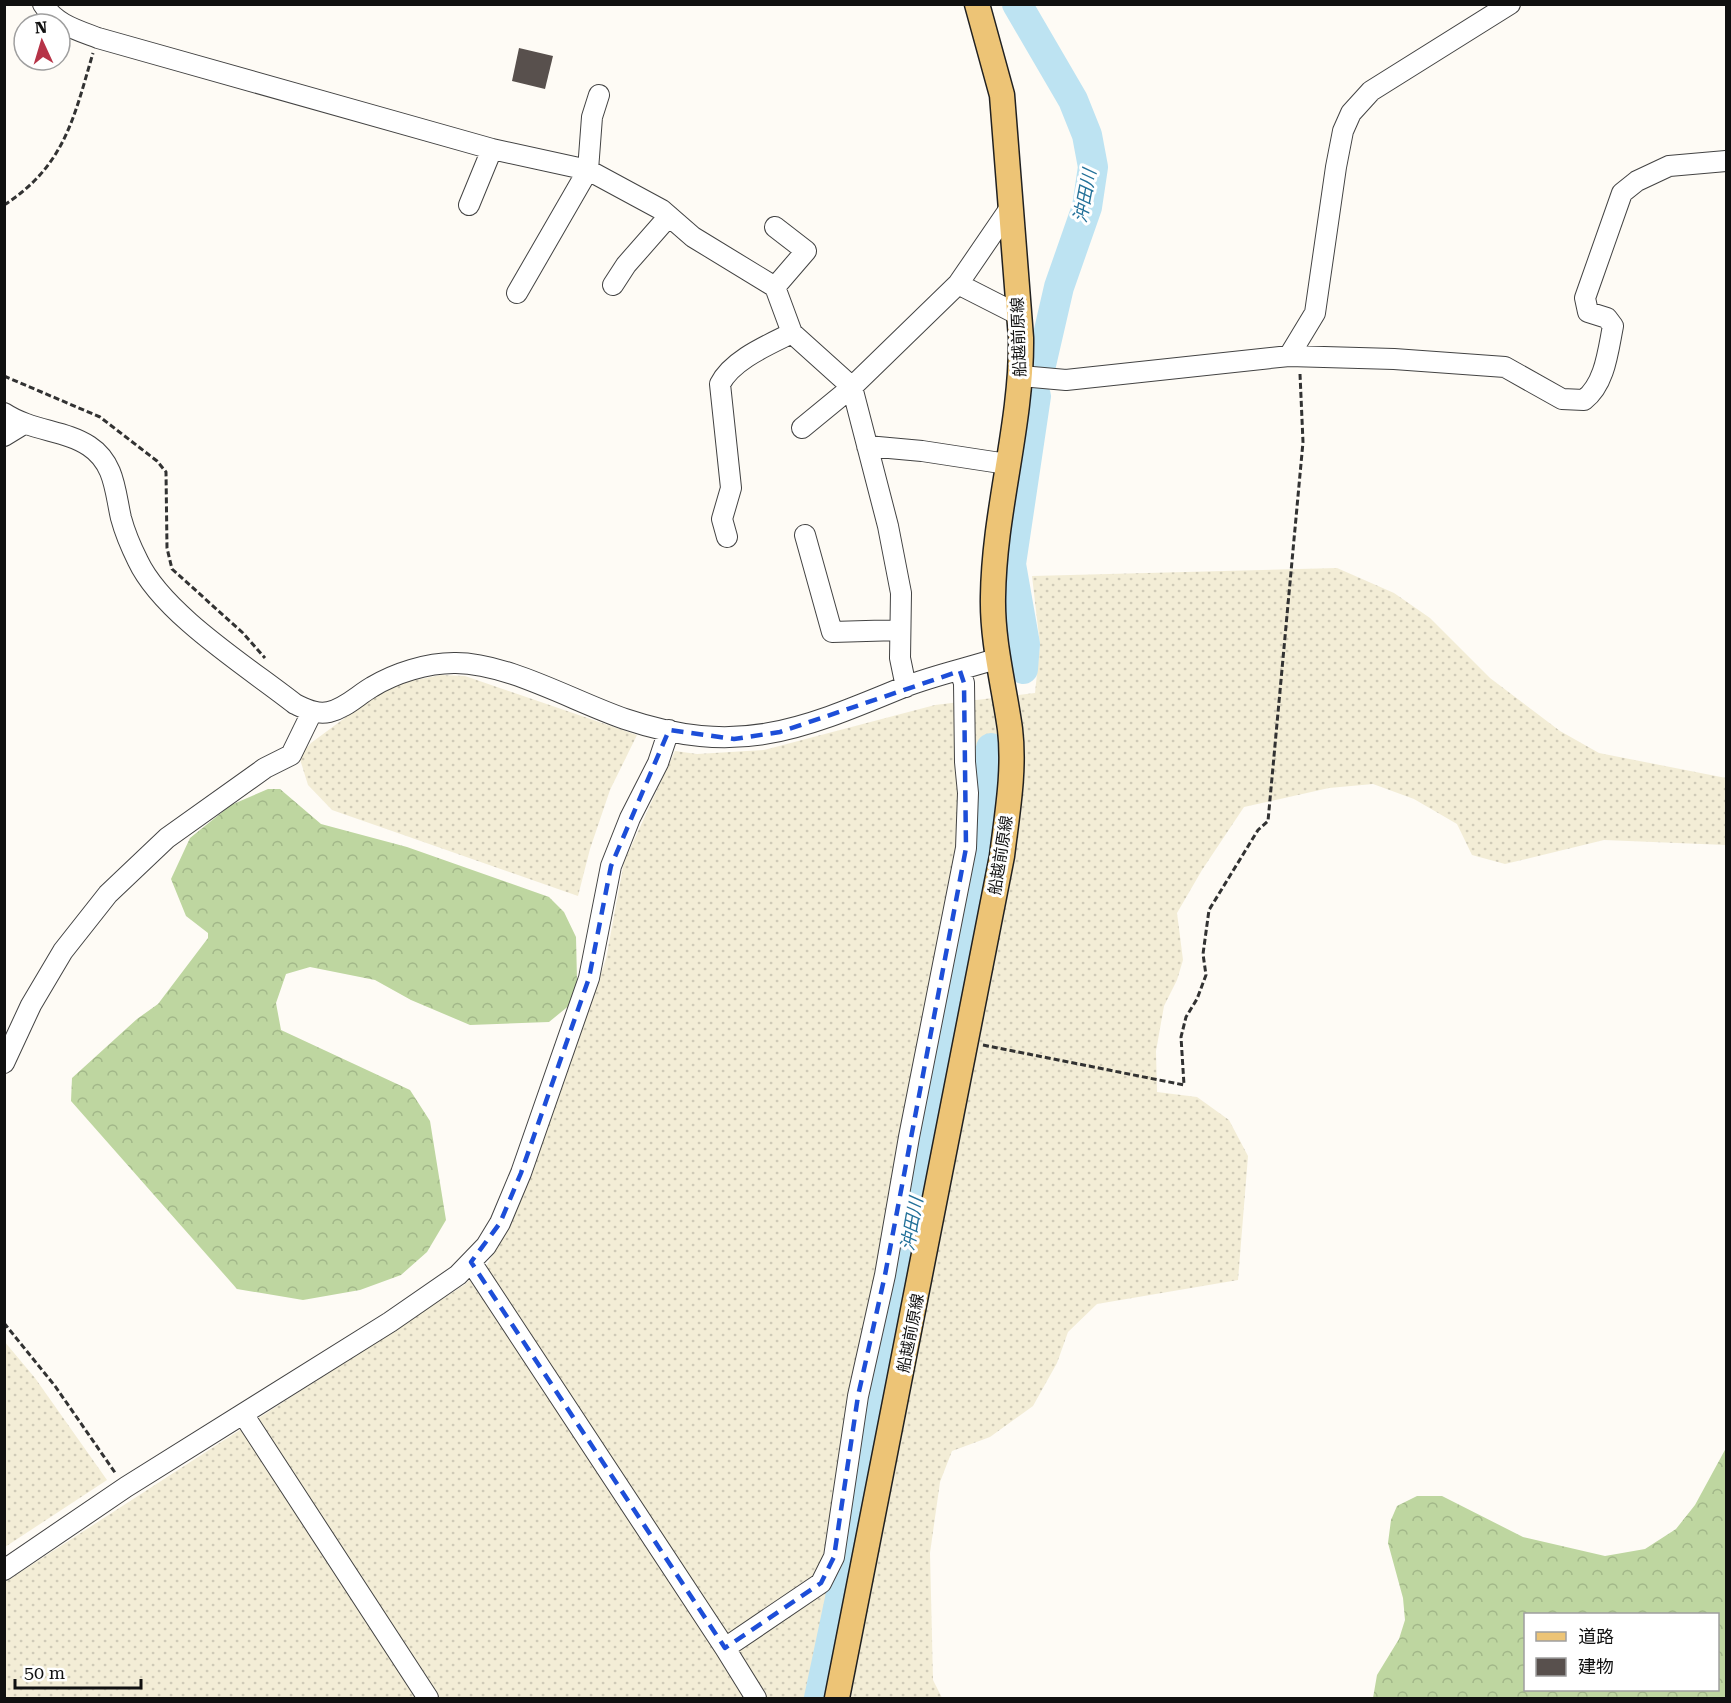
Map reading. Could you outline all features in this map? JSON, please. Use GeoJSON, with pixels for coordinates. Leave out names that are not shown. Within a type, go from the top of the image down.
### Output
{"type":"FeatureCollection","features":[{"type":"Feature","properties":{"kind":"main road","name":"船越前原線"},"geometry":{"type":"LineString","coordinates":[[837,1698],[1002,856],[1009,799],[1011,751],[992,599],[997,531],[1021,376],[1019,315],[1002,95],[977,4]]}},
{"type":"Feature","properties":{"kind":"street"},"geometry":{"type":"LineString","coordinates":[[44,4],[48,12],[63,24],[98,38],[492,149],[588,170],[669,216],[693,237],[776,287],[792,333],[852,387],[888,526],[901,593],[900,658],[906,687]]}},
{"type":"Feature","properties":{"kind":"street"},"geometry":{"type":"LineString","coordinates":[[1294,356],[1315,313],[1336,167],[1343,131],[1351,113],[1371,91],[1510,4]]}},
{"type":"Feature","properties":{"kind":"street"},"geometry":{"type":"LineString","coordinates":[[517,293],[588,170],[592,96]]}},
{"type":"Feature","properties":{"kind":"street"},"geometry":{"type":"LineString","coordinates":[[469,205],[492,149]]}},
{"type":"Feature","properties":{"kind":"street"},"geometry":{"type":"LineString","coordinates":[[1021,376],[1066,380],[1294,356],[1464,362],[1505,367],[1562,399],[1584,400],[1593,393],[1605,365],[1612,326],[1607,318],[1588,312],[1585,298],[1622,193],[1637,181],[1669,166],[1726,161]]}},
{"type":"Feature","properties":{"kind":"street"},"geometry":{"type":"LineString","coordinates":[[802,428],[852,387],[958,284],[1010,208]]}},
{"type":"Feature","properties":{"kind":"street"},"geometry":{"type":"LineString","coordinates":[[613,285],[626,265],[669,216]]}},
{"type":"Feature","properties":{"kind":"street"},"geometry":{"type":"LineString","coordinates":[[775,227],[806,251],[776,287]]}},
{"type":"Feature","properties":{"kind":"street"},"geometry":{"type":"LineString","coordinates":[[958,284],[1019,315]]}},
{"type":"Feature","properties":{"kind":"street"},"geometry":{"type":"LineString","coordinates":[[727,537],[722,519],[731,489],[720,384],[725,375],[763,347],[792,333]]}},
{"type":"Feature","properties":{"kind":"street"},"geometry":{"type":"LineString","coordinates":[[4,413],[22,424],[90,446],[108,466],[116,484],[121,519],[130,544],[154,588],[175,610],[295,704],[312,712],[328,712],[344,706],[373,686],[398,674],[451,663],[470,663],[496,670],[626,719],[669,730],[734,739],[780,732],[819,722],[906,687],[999,658]]}},
{"type":"Feature","properties":{"kind":"street"},"geometry":{"type":"LineString","coordinates":[[4,436],[22,424]]}},
{"type":"Feature","properties":{"kind":"street"},"geometry":{"type":"LineString","coordinates":[[867,446],[922,451],[1006,464]]}},
{"type":"Feature","properties":{"kind":"street"},"geometry":{"type":"LineString","coordinates":[[805,535],[832,632],[900,630]]}},
{"type":"Feature","properties":{"kind":"street"},"geometry":{"type":"LineString","coordinates":[[725,1648],[821,1582],[834,1557],[858,1396],[885,1275],[909,1137],[966,848],[968,793],[965,762],[964,684],[960,671]]}},
{"type":"Feature","properties":{"kind":"street"},"geometry":{"type":"LineString","coordinates":[[4,1063],[31,1005],[63,951],[108,894],[167,838],[265,768],[291,755],[312,712]]}},
{"type":"Feature","properties":{"kind":"street"},"geometry":{"type":"LineString","coordinates":[[4,1570],[126,1487],[390,1322],[458,1275],[486,1246],[500,1223],[521,1173],[589,978],[611,866],[630,818],[658,763],[669,730]]}},
{"type":"Feature","properties":{"kind":"street"},"geometry":{"type":"LineString","coordinates":[[471,1262],[756,1698]]}},
{"type":"Feature","properties":{"kind":"street"},"geometry":{"type":"LineString","coordinates":[[243,1414],[428,1698]]}},
{"type":"Feature","properties":{"kind":"path"},"geometry":{"type":"LineString","coordinates":[[4,205],[19,196],[50,164],[70,130],[98,38]]}},
{"type":"Feature","properties":{"kind":"path"},"geometry":{"type":"LineString","coordinates":[[964,1041],[1184,1085],[1181,1037],[1186,1017],[1197,999],[1206,975],[1203,954],[1209,910],[1258,830],[1268,820],[1303,442],[1303,397],[1294,356]]}},
{"type":"Feature","properties":{"kind":"path"},"geometry":{"type":"LineString","coordinates":[[4,376],[99,417],[157,461],[166,472],[167,548],[172,569],[243,633],[272,665]]}},
{"type":"Feature","properties":{"kind":"path"},"geometry":{"type":"LineString","coordinates":[[4,1323],[55,1386],[126,1487]]}},
{"type":"Feature","properties":{"kind":"highlighted area"},"geometry":{"type":"Polygon","coordinates":[[[960,671],[964,683],[966,848],[885,1275],[858,1396],[834,1557],[821,1583],[725,1648],[471,1262],[500,1223],[521,1173],[589,978],[611,866],[669,730],[734,739],[780,732],[960,671]]]}},
{"type":"Feature","properties":{"kind":"shaded area"},"geometry":{"type":"Polygon","coordinates":[[[1337,568],[1394,593],[1430,618],[1490,678],[1560,731],[1599,753],[1726,778],[1726,845],[1604,840],[1505,864],[1472,855],[1457,824],[1414,799],[1373,784],[1329,788],[1244,807],[1202,870],[1177,913],[1183,960],[1177,980],[1164,1006],[1156,1051],[1157,1092],[1197,1097],[1229,1120],[1248,1156],[1238,1280],[1097,1304],[1068,1332],[1057,1363],[1033,1406],[990,1437],[952,1451],[940,1482],[930,1553],[933,1680],[942,1698],[5,1698],[5,1582],[464,1285],[487,1265],[503,1235],[538,1155],[606,959],[624,862],[675,751],[697,754],[764,750],[935,705],[1035,693],[1040,645],[1032,576],[1337,568]]]}},
{"type":"Feature","properties":{"kind":"shaded area"},"geometry":{"type":"Polygon","coordinates":[[[441,675],[465,676],[637,735],[610,790],[590,849],[578,896],[332,810],[308,785],[299,756],[311,743],[369,700],[400,683],[441,675]]]}},
{"type":"Feature","properties":{"kind":"shaded area"},"geometry":{"type":"Polygon","coordinates":[[[4,1341],[35,1378],[107,1480],[5,1547],[4,1341]]]}},
{"type":"Feature","properties":{"kind":"green space"},"geometry":{"type":"Polygon","coordinates":[[[268,789],[280,789],[321,824],[407,847],[549,897],[564,912],[576,937],[577,980],[571,1004],[549,1022],[470,1025],[411,1000],[375,980],[310,967],[286,974],[276,1003],[281,1030],[410,1090],[430,1121],[446,1220],[427,1252],[401,1275],[360,1290],[303,1300],[237,1289],[71,1101],[72,1078],[137,1019],[158,1004],[208,938],[208,933],[186,916],[171,879],[190,838],[231,805],[268,789]]]}},
{"type":"Feature","properties":{"kind":"green space"},"geometry":{"type":"Polygon","coordinates":[[[1726,1448],[1726,1698],[1373,1698],[1377,1675],[1399,1639],[1405,1620],[1403,1598],[1388,1543],[1391,1520],[1397,1506],[1417,1496],[1442,1496],[1523,1537],[1605,1556],[1645,1549],[1676,1529],[1695,1505],[1726,1448]]]}},
{"type":"Feature","properties":{"kind":"building"},"geometry":{"type":"Polygon","coordinates":[[[519,48],[553,56],[545,89],[512,81],[519,48]]]}},
{"type":"Feature","properties":{"kind":"waterway","name":"沖田川"},"geometry":{"type":"LineString","coordinates":[[1017,4],[1073,100],[1087,135],[1093,167],[1087,207],[1059,287],[1041,365]]}},
{"type":"Feature","properties":{"kind":"waterway","name":"沖田川"},"geometry":{"type":"LineString","coordinates":[[1023,669],[1025,644],[1011,564],[1036,396]]}},
{"type":"Feature","properties":{"kind":"waterway","name":"沖田川"},"geometry":{"type":"LineString","coordinates":[[819,1698],[864,1485],[991,801],[987,775],[991,748]]}}]}
